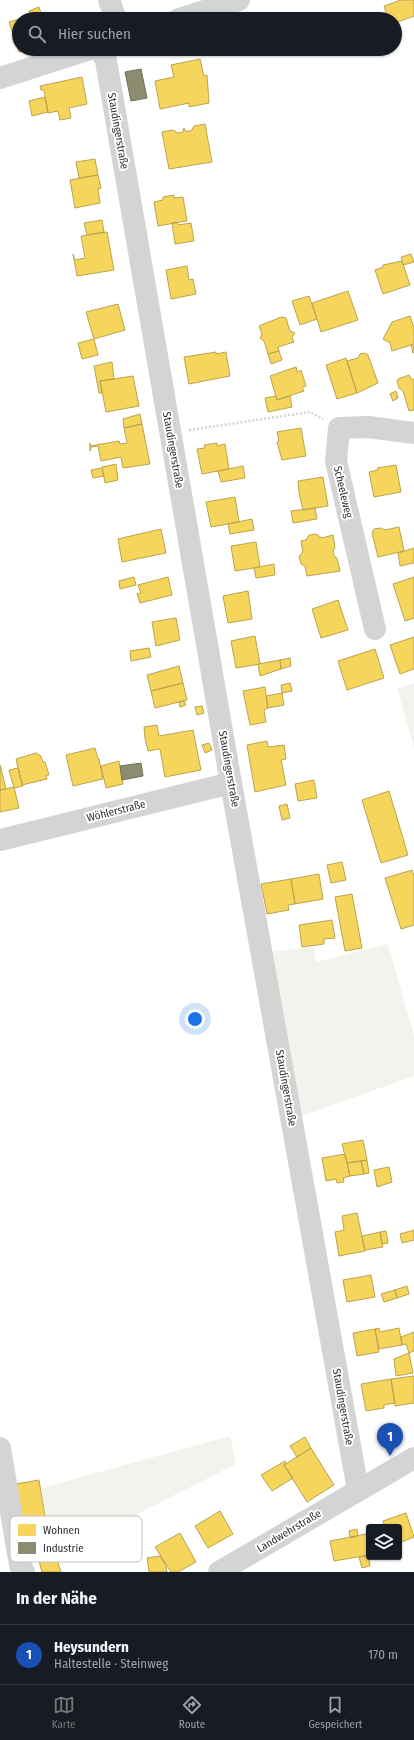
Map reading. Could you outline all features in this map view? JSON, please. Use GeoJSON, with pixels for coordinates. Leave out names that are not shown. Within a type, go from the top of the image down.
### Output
{"type":"FeatureCollection","features":[{"type":"Feature","properties":{"kind":"street"},"geometry":{"type":"LineString","coordinates":[[109,0],[113,12]]}},
{"type":"Feature","properties":{"kind":"street"},"geometry":{"type":"LineString","coordinates":[[199,12],[228,2]]}},
{"type":"Feature","properties":{"kind":"street"},"geometry":{"type":"LineString","coordinates":[[0,78],[68,56]]}},
{"type":"Feature","properties":{"kind":"street","name":"Staudingerstraße"},"geometry":{"type":"LineString","coordinates":[[104,56],[106,61],[231,783],[358,1490]]}},
{"type":"Feature","properties":{"kind":"street"},"geometry":{"type":"LineString","coordinates":[[339,428],[368,427],[414,432]]}},
{"type":"Feature","properties":{"kind":"street","name":"Scheeleweg"},"geometry":{"type":"LineString","coordinates":[[339,428],[336,461],[375,629]]}},
{"type":"Feature","properties":{"kind":"street","name":"Wöhlerstraße"},"geometry":{"type":"LineString","coordinates":[[0,840],[231,783]]}},
{"type":"Feature","properties":{"kind":"street"},"geometry":{"type":"LineString","coordinates":[[0,1448],[12,1516]]}},
{"type":"Feature","properties":{"kind":"street","name":"Landwehrstraße"},"geometry":{"type":"LineString","coordinates":[[219,1572],[414,1458]]}},
{"type":"Feature","properties":{"kind":"street"},"geometry":{"type":"LineString","coordinates":[[19,1562],[24,1572]]}},
{"type":"Feature","properties":{"kind":"path"},"geometry":{"type":"LineString","coordinates":[[170,433],[310,412],[339,428]]}},
{"type":"Feature","properties":{"kind":"shaded area"},"geometry":{"type":"Polygon","coordinates":[[[414,683],[414,748],[397,688],[414,683]]]}},
{"type":"Feature","properties":{"kind":"shaded area"},"geometry":{"type":"Polygon","coordinates":[[[388,944],[414,1036],[414,1076],[301,1116],[271,952],[313,947],[316,962],[388,944]]]}},
{"type":"Feature","properties":{"kind":"shaded area"},"geometry":{"type":"Polygon","coordinates":[[[230,1436],[236,1464],[139,1513],[137,1516],[46,1516],[42,1488],[230,1436]]]}},
{"type":"Feature","properties":{"kind":"building: Wohnen"},"geometry":{"type":"Polygon","coordinates":[[[401,0],[414,0],[414,16],[402,20],[402,12],[386,12],[384,6],[401,0]]]}},
{"type":"Feature","properties":{"kind":"building: Wohnen"},"geometry":{"type":"Polygon","coordinates":[[[39,7],[41,12],[30,12],[39,7]]]}},
{"type":"Feature","properties":{"kind":"building: Wohnen"},"geometry":{"type":"Polygon","coordinates":[[[12,21],[12,31],[9,22],[12,21]]]}},
{"type":"Feature","properties":{"kind":"building: Wohnen"},"geometry":{"type":"Polygon","coordinates":[[[200,59],[204,76],[207,75],[209,103],[189,107],[189,103],[160,109],[155,81],[174,77],[171,65],[200,59]]]}},
{"type":"Feature","properties":{"kind":"building: Wohnen"},"geometry":{"type":"Polygon","coordinates":[[[82,77],[87,104],[69,108],[71,118],[60,120],[58,111],[48,113],[44,90],[41,90],[40,86],[82,77]]]}},
{"type":"Feature","properties":{"kind":"building: Wohnen"},"geometry":{"type":"Polygon","coordinates":[[[45,97],[48,112],[32,116],[29,101],[45,97]]]}},
{"type":"Feature","properties":{"kind":"building: Wohnen"},"geometry":{"type":"Polygon","coordinates":[[[205,124],[212,162],[169,169],[162,132],[173,130],[178,133],[183,132],[184,128],[185,131],[191,131],[194,126],[205,124]]]}},
{"type":"Feature","properties":{"kind":"building: Wohnen"},"geometry":{"type":"Polygon","coordinates":[[[95,159],[98,175],[79,178],[76,162],[95,159]]]}},
{"type":"Feature","properties":{"kind":"building: Wohnen"},"geometry":{"type":"Polygon","coordinates":[[[98,175],[101,188],[98,189],[100,203],[75,208],[70,180],[98,175]]]}},
{"type":"Feature","properties":{"kind":"building: Wohnen"},"geometry":{"type":"Polygon","coordinates":[[[174,195],[174,198],[183,197],[187,221],[158,226],[154,202],[163,200],[163,197],[174,195]]]}},
{"type":"Feature","properties":{"kind":"building: Wohnen"},"geometry":{"type":"Polygon","coordinates":[[[102,220],[104,232],[87,235],[84,223],[102,220]]]}},
{"type":"Feature","properties":{"kind":"building: Wohnen"},"geometry":{"type":"Polygon","coordinates":[[[177,222],[178,225],[191,223],[194,241],[175,244],[172,223],[177,222]]]}},
{"type":"Feature","properties":{"kind":"building: Wohnen"},"geometry":{"type":"Polygon","coordinates":[[[107,232],[114,270],[77,276],[73,254],[75,260],[85,258],[81,236],[107,232]]]}},
{"type":"Feature","properties":{"kind":"building: Wohnen"},"geometry":{"type":"Polygon","coordinates":[[[411,254],[414,262],[403,265],[401,257],[411,254]]]}},
{"type":"Feature","properties":{"kind":"building: Wohnen"},"geometry":{"type":"Polygon","coordinates":[[[402,261],[410,285],[383,294],[375,270],[383,267],[383,265],[402,261]]]}},
{"type":"Feature","properties":{"kind":"building: Wohnen"},"geometry":{"type":"Polygon","coordinates":[[[187,266],[189,280],[193,279],[196,294],[171,299],[166,270],[187,266]]]}},
{"type":"Feature","properties":{"kind":"building: Wohnen"},"geometry":{"type":"Polygon","coordinates":[[[348,291],[358,320],[321,332],[312,303],[348,291]]]}},
{"type":"Feature","properties":{"kind":"building: Wohnen"},"geometry":{"type":"Polygon","coordinates":[[[309,296],[317,319],[300,325],[292,301],[309,296]]]}},
{"type":"Feature","properties":{"kind":"building: Wohnen"},"geometry":{"type":"Polygon","coordinates":[[[118,304],[125,330],[94,339],[86,312],[118,304]]]}},
{"type":"Feature","properties":{"kind":"building: Wohnen"},"geometry":{"type":"Polygon","coordinates":[[[410,316],[414,328],[414,344],[392,351],[390,343],[383,339],[392,322],[410,316]]]}},
{"type":"Feature","properties":{"kind":"building: Wohnen"},"geometry":{"type":"Polygon","coordinates":[[[281,317],[286,318],[290,331],[295,333],[292,337],[294,342],[278,347],[279,351],[268,354],[264,341],[260,338],[262,334],[259,326],[281,317]]]}},
{"type":"Feature","properties":{"kind":"building: Wohnen"},"geometry":{"type":"Polygon","coordinates":[[[94,339],[98,355],[82,359],[78,343],[94,339]]]}},
{"type":"Feature","properties":{"kind":"building: Wohnen"},"geometry":{"type":"Polygon","coordinates":[[[414,344],[414,352],[413,353],[411,345],[414,344]]]}},
{"type":"Feature","properties":{"kind":"building: Wohnen"},"geometry":{"type":"Polygon","coordinates":[[[279,351],[282,360],[271,364],[268,354],[279,351]]]}},
{"type":"Feature","properties":{"kind":"building: Wohnen"},"geometry":{"type":"Polygon","coordinates":[[[216,352],[216,354],[226,352],[230,376],[189,384],[184,357],[216,352]]]}},
{"type":"Feature","properties":{"kind":"building: Wohnen"},"geometry":{"type":"Polygon","coordinates":[[[365,353],[368,355],[378,383],[357,393],[347,361],[358,358],[360,354],[365,353]]]}},
{"type":"Feature","properties":{"kind":"building: Wohnen"},"geometry":{"type":"Polygon","coordinates":[[[346,358],[357,393],[337,399],[326,365],[346,358]]]}},
{"type":"Feature","properties":{"kind":"building: Wohnen"},"geometry":{"type":"Polygon","coordinates":[[[112,362],[114,379],[100,381],[102,393],[99,393],[94,366],[112,362]]]}},
{"type":"Feature","properties":{"kind":"building: Wohnen"},"geometry":{"type":"Polygon","coordinates":[[[296,367],[297,372],[301,370],[306,386],[302,387],[304,391],[277,400],[270,376],[296,367]]]}},
{"type":"Feature","properties":{"kind":"building: Wohnen"},"geometry":{"type":"Polygon","coordinates":[[[409,375],[412,380],[414,379],[414,410],[409,411],[403,391],[399,388],[397,381],[398,379],[409,375]]]}},
{"type":"Feature","properties":{"kind":"building: Wohnen"},"geometry":{"type":"Polygon","coordinates":[[[133,376],[139,406],[106,412],[100,381],[133,376]]]}},
{"type":"Feature","properties":{"kind":"building: Wohnen"},"geometry":{"type":"Polygon","coordinates":[[[396,391],[398,398],[393,401],[390,394],[396,391]]]}},
{"type":"Feature","properties":{"kind":"building: Wohnen"},"geometry":{"type":"Polygon","coordinates":[[[276,396],[277,400],[290,396],[292,407],[268,412],[265,398],[276,396]]]}},
{"type":"Feature","properties":{"kind":"building: Wohnen"},"geometry":{"type":"Polygon","coordinates":[[[140,414],[142,424],[124,428],[123,419],[140,414]]]}},
{"type":"Feature","properties":{"kind":"building: Wohnen"},"geometry":{"type":"Polygon","coordinates":[[[142,424],[150,464],[123,468],[121,457],[101,461],[98,446],[91,447],[90,451],[90,446],[119,441],[120,444],[127,443],[124,428],[142,424]]]}},
{"type":"Feature","properties":{"kind":"building: Wohnen"},"geometry":{"type":"Polygon","coordinates":[[[301,428],[306,456],[282,460],[277,442],[279,441],[277,432],[301,428]]]}},
{"type":"Feature","properties":{"kind":"building: Wohnen"},"geometry":{"type":"Polygon","coordinates":[[[217,443],[217,446],[225,444],[229,469],[202,474],[197,449],[205,448],[204,445],[217,443]]]}},
{"type":"Feature","properties":{"kind":"building: Wohnen"},"geometry":{"type":"Polygon","coordinates":[[[116,464],[118,480],[105,483],[102,467],[116,464]]]}},
{"type":"Feature","properties":{"kind":"building: Wohnen"},"geometry":{"type":"Polygon","coordinates":[[[396,465],[401,492],[374,497],[369,472],[378,470],[377,468],[396,465]]]}},
{"type":"Feature","properties":{"kind":"building: Wohnen"},"geometry":{"type":"Polygon","coordinates":[[[243,466],[245,478],[221,482],[218,471],[243,466]]]}},
{"type":"Feature","properties":{"kind":"building: Wohnen"},"geometry":{"type":"Polygon","coordinates":[[[102,468],[104,476],[93,478],[91,470],[102,468]]]}},
{"type":"Feature","properties":{"kind":"building: Wohnen"},"geometry":{"type":"Polygon","coordinates":[[[323,477],[328,506],[303,510],[298,481],[323,477]]]}},
{"type":"Feature","properties":{"kind":"building: Wohnen"},"geometry":{"type":"Polygon","coordinates":[[[235,497],[239,522],[211,527],[206,502],[235,497]]]}},
{"type":"Feature","properties":{"kind":"building: Wohnen"},"geometry":{"type":"Polygon","coordinates":[[[315,508],[317,519],[293,523],[291,511],[315,508]]]}},
{"type":"Feature","properties":{"kind":"building: Wohnen"},"geometry":{"type":"Polygon","coordinates":[[[252,519],[254,530],[230,534],[228,524],[252,519]]]}},
{"type":"Feature","properties":{"kind":"building: Wohnen"},"geometry":{"type":"Polygon","coordinates":[[[399,527],[404,551],[378,557],[372,533],[374,529],[381,528],[385,530],[399,527]]]}},
{"type":"Feature","properties":{"kind":"building: Wohnen"},"geometry":{"type":"Polygon","coordinates":[[[161,529],[166,553],[122,562],[118,539],[161,529]]]}},
{"type":"Feature","properties":{"kind":"building: Wohnen"},"geometry":{"type":"Polygon","coordinates":[[[316,534],[322,538],[333,535],[335,548],[333,551],[334,556],[337,558],[340,571],[307,576],[305,566],[301,564],[299,556],[303,552],[301,541],[306,540],[309,535],[316,534]]]}},
{"type":"Feature","properties":{"kind":"building: Wohnen"},"geometry":{"type":"Polygon","coordinates":[[[256,542],[260,567],[235,571],[231,546],[256,542]]]}},
{"type":"Feature","properties":{"kind":"building: Wohnen"},"geometry":{"type":"Polygon","coordinates":[[[414,548],[414,563],[400,566],[398,553],[414,548]]]}},
{"type":"Feature","properties":{"kind":"building: Wohnen"},"geometry":{"type":"Polygon","coordinates":[[[274,564],[275,575],[256,578],[254,568],[274,564]]]}},
{"type":"Feature","properties":{"kind":"building: Wohnen"},"geometry":{"type":"Polygon","coordinates":[[[134,577],[136,585],[120,589],[119,581],[134,577]]]}},
{"type":"Feature","properties":{"kind":"building: Wohnen"},"geometry":{"type":"Polygon","coordinates":[[[168,577],[172,595],[140,603],[137,594],[141,593],[138,585],[168,577]]]}},
{"type":"Feature","properties":{"kind":"building: Wohnen"},"geometry":{"type":"Polygon","coordinates":[[[414,577],[414,618],[405,621],[393,584],[414,577]]]}},
{"type":"Feature","properties":{"kind":"building: Wohnen"},"geometry":{"type":"Polygon","coordinates":[[[248,591],[252,619],[228,623],[223,596],[248,591]]]}},
{"type":"Feature","properties":{"kind":"building: Wohnen"},"geometry":{"type":"Polygon","coordinates":[[[338,600],[348,630],[321,638],[312,609],[338,600]]]}},
{"type":"Feature","properties":{"kind":"building: Wohnen"},"geometry":{"type":"Polygon","coordinates":[[[176,618],[180,640],[156,646],[152,622],[176,618]]]}},
{"type":"Feature","properties":{"kind":"building: Wohnen"},"geometry":{"type":"Polygon","coordinates":[[[255,636],[260,664],[236,668],[231,641],[255,636]]]}},
{"type":"Feature","properties":{"kind":"building: Wohnen"},"geometry":{"type":"Polygon","coordinates":[[[414,637],[414,669],[400,674],[390,645],[414,637]]]}},
{"type":"Feature","properties":{"kind":"building: Wohnen"},"geometry":{"type":"Polygon","coordinates":[[[149,648],[151,657],[131,661],[130,651],[149,648]]]}},
{"type":"Feature","properties":{"kind":"building: Wohnen"},"geometry":{"type":"Polygon","coordinates":[[[375,649],[384,678],[347,690],[338,661],[375,649]]]}},
{"type":"Feature","properties":{"kind":"building: Wohnen"},"geometry":{"type":"Polygon","coordinates":[[[290,658],[291,666],[281,669],[280,660],[290,658]]]}},
{"type":"Feature","properties":{"kind":"building: Wohnen"},"geometry":{"type":"Polygon","coordinates":[[[280,660],[281,669],[260,676],[258,664],[280,660]]]}},
{"type":"Feature","properties":{"kind":"building: Wohnen"},"geometry":{"type":"Polygon","coordinates":[[[179,666],[183,683],[151,691],[147,675],[179,666]]]}},
{"type":"Feature","properties":{"kind":"building: Wohnen"},"geometry":{"type":"Polygon","coordinates":[[[183,683],[187,700],[155,708],[151,691],[183,683]]]}},
{"type":"Feature","properties":{"kind":"building: Wohnen"},"geometry":{"type":"Polygon","coordinates":[[[290,683],[292,691],[282,693],[281,685],[290,683]]]}},
{"type":"Feature","properties":{"kind":"building: Wohnen"},"geometry":{"type":"Polygon","coordinates":[[[265,687],[268,708],[264,710],[266,722],[250,725],[243,691],[265,687]]]}},
{"type":"Feature","properties":{"kind":"building: Wohnen"},"geometry":{"type":"Polygon","coordinates":[[[282,693],[284,705],[268,708],[266,696],[282,693]]]}},
{"type":"Feature","properties":{"kind":"building: Wohnen"},"geometry":{"type":"Polygon","coordinates":[[[184,701],[186,705],[180,707],[179,702],[184,701]]]}},
{"type":"Feature","properties":{"kind":"building: Wohnen"},"geometry":{"type":"Polygon","coordinates":[[[202,706],[204,713],[197,715],[195,707],[202,706]]]}},
{"type":"Feature","properties":{"kind":"building: Wohnen"},"geometry":{"type":"Polygon","coordinates":[[[157,725],[159,736],[193,730],[201,770],[165,777],[160,749],[148,751],[145,738],[144,727],[157,725]]]}},
{"type":"Feature","properties":{"kind":"building: Wohnen"},"geometry":{"type":"Polygon","coordinates":[[[267,741],[268,747],[284,745],[286,759],[281,760],[286,785],[255,792],[247,745],[267,741]]]}},
{"type":"Feature","properties":{"kind":"building: Wohnen"},"geometry":{"type":"Polygon","coordinates":[[[209,743],[212,750],[205,753],[202,745],[209,743]]]}},
{"type":"Feature","properties":{"kind":"building: Wohnen"},"geometry":{"type":"Polygon","coordinates":[[[95,748],[103,779],[73,786],[66,755],[95,748]]]}},
{"type":"Feature","properties":{"kind":"building: Wohnen"},"geometry":{"type":"Polygon","coordinates":[[[36,753],[41,756],[43,762],[45,762],[49,775],[46,775],[47,779],[22,785],[16,759],[36,753]]]}},
{"type":"Feature","properties":{"kind":"building: Wohnen"},"geometry":{"type":"Polygon","coordinates":[[[119,761],[123,784],[106,788],[101,766],[119,761]]]}},
{"type":"Feature","properties":{"kind":"building: Wohnen"},"geometry":{"type":"Polygon","coordinates":[[[0,765],[6,789],[0,790],[0,765]]]}},
{"type":"Feature","properties":{"kind":"building: Wohnen"},"geometry":{"type":"Polygon","coordinates":[[[18,768],[23,786],[14,788],[9,770],[18,768]]]}},
{"type":"Feature","properties":{"kind":"building: Wohnen"},"geometry":{"type":"Polygon","coordinates":[[[314,780],[317,798],[298,801],[295,784],[314,780]]]}},
{"type":"Feature","properties":{"kind":"building: Wohnen"},"geometry":{"type":"Polygon","coordinates":[[[14,787],[19,808],[0,812],[0,790],[14,787]]]}},
{"type":"Feature","properties":{"kind":"building: Wohnen"},"geometry":{"type":"Polygon","coordinates":[[[389,791],[408,855],[381,863],[362,800],[389,791]]]}},
{"type":"Feature","properties":{"kind":"building: Wohnen"},"geometry":{"type":"Polygon","coordinates":[[[287,804],[290,818],[282,820],[279,806],[287,804]]]}},
{"type":"Feature","properties":{"kind":"building: Wohnen"},"geometry":{"type":"Polygon","coordinates":[[[342,862],[346,880],[331,883],[327,865],[342,862]]]}},
{"type":"Feature","properties":{"kind":"building: Wohnen"},"geometry":{"type":"Polygon","coordinates":[[[412,870],[414,876],[414,925],[401,929],[385,878],[412,870]]]}},
{"type":"Feature","properties":{"kind":"building: Wohnen"},"geometry":{"type":"Polygon","coordinates":[[[319,874],[323,899],[295,904],[291,879],[319,874]]]}},
{"type":"Feature","properties":{"kind":"building: Wohnen"},"geometry":{"type":"Polygon","coordinates":[[[291,879],[295,904],[288,905],[289,910],[267,914],[261,884],[291,879]]]}},
{"type":"Feature","properties":{"kind":"building: Wohnen"},"geometry":{"type":"Polygon","coordinates":[[[352,894],[362,948],[345,951],[335,897],[352,894]]]}},
{"type":"Feature","properties":{"kind":"building: Wohnen"},"geometry":{"type":"Polygon","coordinates":[[[332,920],[335,938],[324,939],[324,944],[302,947],[299,925],[332,920]]]}},
{"type":"Feature","properties":{"kind":"building: Wohnen"},"geometry":{"type":"Polygon","coordinates":[[[363,1140],[367,1160],[347,1163],[342,1144],[363,1140]]]}},
{"type":"Feature","properties":{"kind":"building: Wohnen"},"geometry":{"type":"Polygon","coordinates":[[[345,1154],[350,1176],[343,1178],[344,1182],[337,1183],[336,1179],[326,1181],[322,1158],[345,1154]]]}},
{"type":"Feature","properties":{"kind":"building: Wohnen"},"geometry":{"type":"Polygon","coordinates":[[[367,1160],[369,1173],[364,1174],[361,1161],[367,1160]]]}},
{"type":"Feature","properties":{"kind":"building: Wohnen"},"geometry":{"type":"Polygon","coordinates":[[[361,1161],[364,1174],[350,1176],[347,1163],[361,1161]]]}},
{"type":"Feature","properties":{"kind":"building: Wohnen"},"geometry":{"type":"Polygon","coordinates":[[[389,1167],[392,1182],[377,1187],[374,1170],[389,1167]]]}},
{"type":"Feature","properties":{"kind":"building: Wohnen"},"geometry":{"type":"Polygon","coordinates":[[[357,1213],[365,1251],[339,1256],[335,1232],[344,1230],[342,1216],[357,1213]]]}},
{"type":"Feature","properties":{"kind":"building: Wohnen"},"geometry":{"type":"Polygon","coordinates":[[[414,1230],[414,1240],[402,1243],[400,1234],[414,1230]]]}},
{"type":"Feature","properties":{"kind":"building: Wohnen"},"geometry":{"type":"Polygon","coordinates":[[[386,1231],[388,1243],[382,1244],[380,1232],[386,1231]]]}},
{"type":"Feature","properties":{"kind":"building: Wohnen"},"geometry":{"type":"Polygon","coordinates":[[[380,1232],[383,1247],[365,1250],[362,1236],[380,1232]]]}},
{"type":"Feature","properties":{"kind":"building: Wohnen"},"geometry":{"type":"Polygon","coordinates":[[[371,1275],[375,1297],[347,1302],[343,1280],[371,1275]]]}},
{"type":"Feature","properties":{"kind":"building: Wohnen"},"geometry":{"type":"Polygon","coordinates":[[[407,1286],[409,1294],[397,1298],[395,1290],[407,1286]]]}},
{"type":"Feature","properties":{"kind":"building: Wohnen"},"geometry":{"type":"Polygon","coordinates":[[[395,1290],[397,1298],[384,1302],[381,1294],[395,1290]]]}},
{"type":"Feature","properties":{"kind":"building: Wohnen"},"geometry":{"type":"Polygon","coordinates":[[[379,1328],[380,1332],[399,1328],[402,1345],[379,1349],[375,1329],[379,1328]]]}},
{"type":"Feature","properties":{"kind":"building: Wohnen"},"geometry":{"type":"Polygon","coordinates":[[[375,1329],[379,1352],[357,1356],[353,1333],[375,1329]]]}},
{"type":"Feature","properties":{"kind":"building: Wohnen"},"geometry":{"type":"Polygon","coordinates":[[[414,1332],[414,1351],[409,1353],[406,1344],[402,1345],[401,1337],[414,1332]]]}},
{"type":"Feature","properties":{"kind":"building: Wohnen"},"geometry":{"type":"Polygon","coordinates":[[[409,1353],[413,1373],[396,1376],[394,1359],[409,1353]]]}},
{"type":"Feature","properties":{"kind":"building: Wohnen"},"geometry":{"type":"Polygon","coordinates":[[[414,1376],[414,1403],[395,1406],[391,1379],[414,1376]]]}},
{"type":"Feature","properties":{"kind":"building: Wohnen"},"geometry":{"type":"Polygon","coordinates":[[[391,1379],[395,1403],[384,1405],[384,1408],[366,1411],[361,1384],[391,1379]]]}},
{"type":"Feature","properties":{"kind":"building: Wohnen"},"geometry":{"type":"Polygon","coordinates":[[[305,1437],[311,1448],[297,1457],[290,1446],[305,1437]]]}},
{"type":"Feature","properties":{"kind":"building: Wohnen"},"geometry":{"type":"Polygon","coordinates":[[[311,1448],[334,1485],[307,1502],[284,1465],[311,1448]]]}},
{"type":"Feature","properties":{"kind":"building: Wohnen"},"geometry":{"type":"Polygon","coordinates":[[[285,1461],[286,1463],[284,1465],[293,1478],[272,1491],[261,1475],[285,1461]]]}},
{"type":"Feature","properties":{"kind":"building: Wohnen"},"geometry":{"type":"Polygon","coordinates":[[[39,1480],[45,1516],[22,1516],[16,1484],[39,1480]]]}},
{"type":"Feature","properties":{"kind":"building: Wohnen"},"geometry":{"type":"Polygon","coordinates":[[[220,1511],[233,1534],[208,1548],[195,1526],[220,1511]]]}},
{"type":"Feature","properties":{"kind":"building: Wohnen"},"geometry":{"type":"Polygon","coordinates":[[[406,1513],[414,1537],[402,1542],[402,1524],[384,1524],[383,1521],[406,1513]]]}},
{"type":"Feature","properties":{"kind":"building: Wohnen"},"geometry":{"type":"Polygon","coordinates":[[[357,1529],[358,1536],[350,1538],[349,1531],[357,1529]]]}},
{"type":"Feature","properties":{"kind":"building: Wohnen"},"geometry":{"type":"Polygon","coordinates":[[[180,1533],[196,1562],[178,1572],[171,1572],[155,1547],[180,1533]]]}},
{"type":"Feature","properties":{"kind":"building: Wohnen"},"geometry":{"type":"Polygon","coordinates":[[[366,1534],[366,1556],[334,1561],[330,1541],[366,1534]]]}},
{"type":"Feature","properties":{"kind":"building: Wohnen"},"geometry":{"type":"Polygon","coordinates":[[[366,1555],[366,1560],[369,1560],[370,1566],[362,1568],[359,1557],[366,1555]]]}},
{"type":"Feature","properties":{"kind":"building: Wohnen"},"geometry":{"type":"Polygon","coordinates":[[[160,1556],[166,1566],[167,1572],[149,1572],[147,1558],[160,1556]]]}},
{"type":"Feature","properties":{"kind":"building: Wohnen"},"geometry":{"type":"Polygon","coordinates":[[[39,1562],[58,1562],[61,1572],[42,1572],[39,1562]]]}},
{"type":"Feature","properties":{"kind":"building: Industrie"},"geometry":{"type":"Polygon","coordinates":[[[141,69],[147,98],[131,101],[125,72],[141,69]]]}},
{"type":"Feature","properties":{"kind":"building: Industrie"},"geometry":{"type":"Polygon","coordinates":[[[141,763],[143,776],[122,780],[120,766],[141,763]]]}},
{"type":"Feature","properties":{"kind":"place","name":"Heysundern"},"geometry":{"type":"Point","coordinates":[390,1456]}}]}
